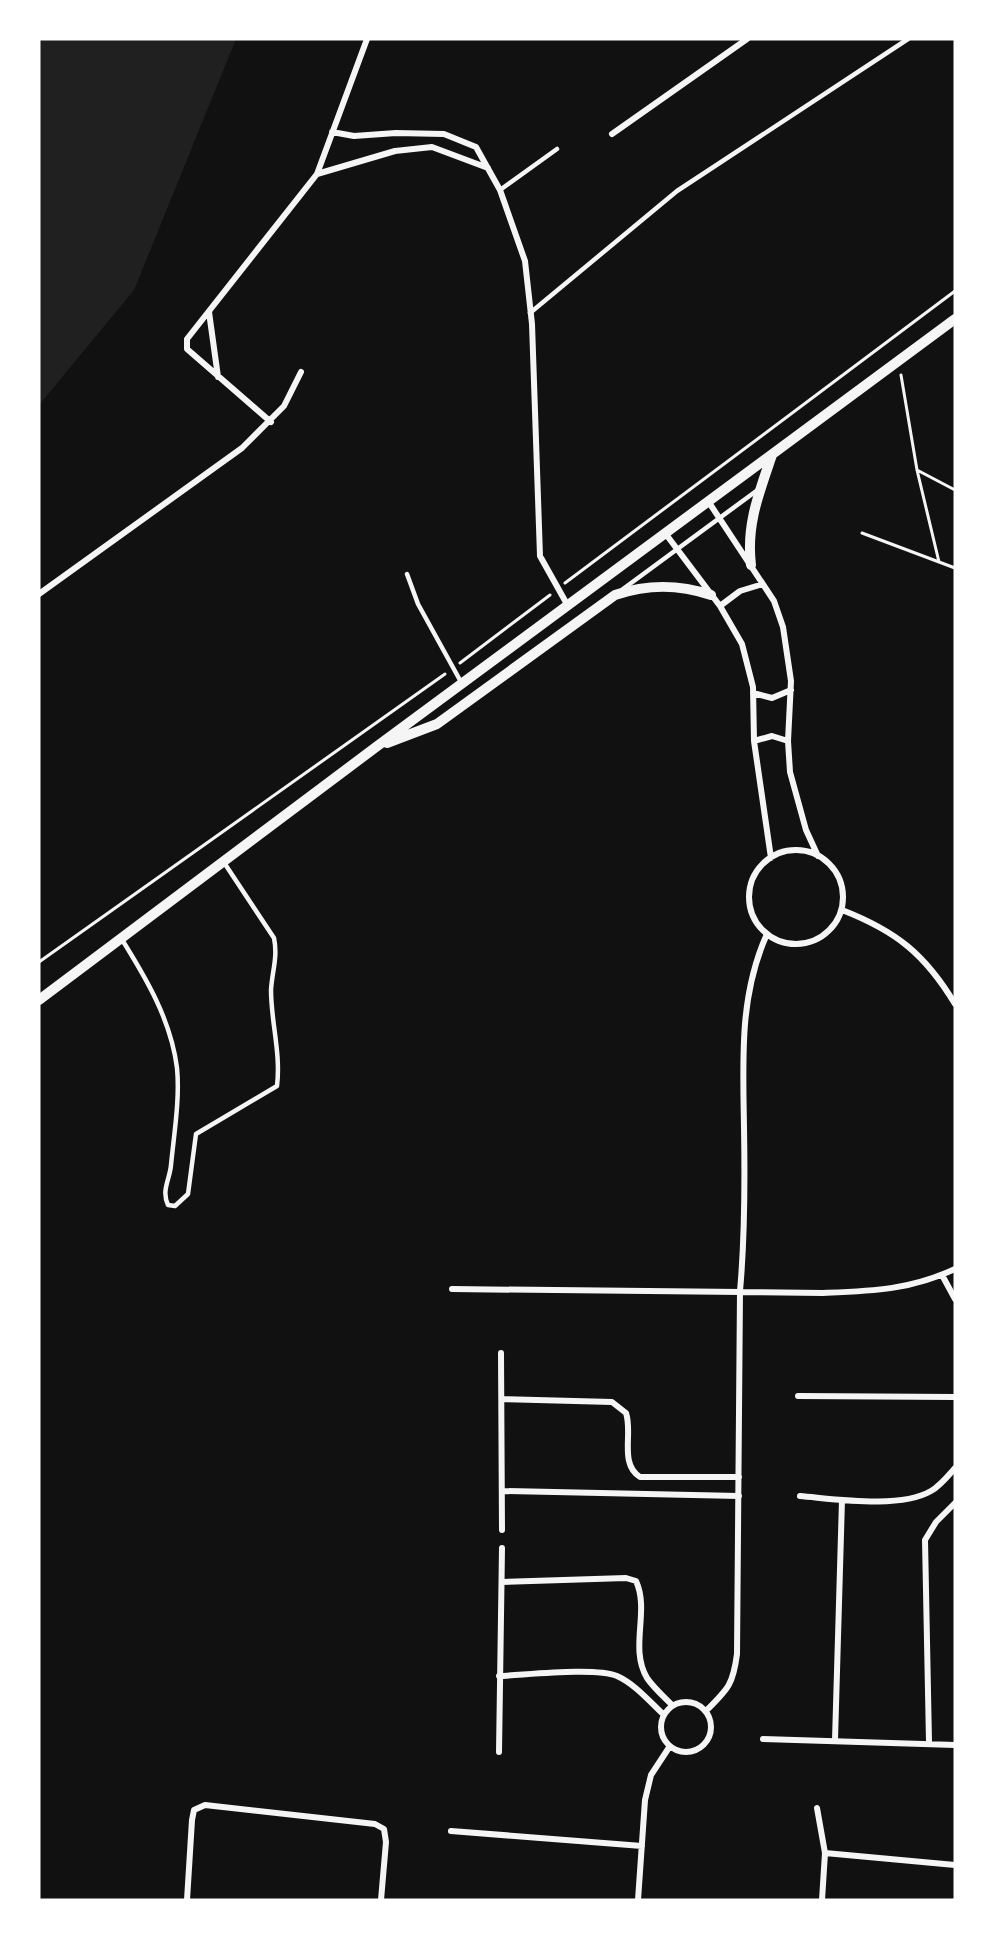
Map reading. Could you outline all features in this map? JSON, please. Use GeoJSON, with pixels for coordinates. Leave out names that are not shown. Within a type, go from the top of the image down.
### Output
{"type":"FeatureCollection","features":[{"type":"Feature","properties":{"kind":"street"},"geometry":{"type":"LineString","coordinates":[[271,422],[187,349],[187,339],[317,174],[367,39]]}},
{"type":"Feature","properties":{"kind":"street"},"geometry":{"type":"LineString","coordinates":[[612,134],[747,39]]}},
{"type":"Feature","properties":{"kind":"street"},"geometry":{"type":"LineString","coordinates":[[332,132],[354,136],[396,133],[444,134],[476,147],[489,168],[500,190],[525,261],[530,313],[540,556],[569,606]]}},
{"type":"Feature","properties":{"kind":"street"},"geometry":{"type":"LineString","coordinates":[[317,174],[395,151],[432,147],[489,168]]}},
{"type":"Feature","properties":{"kind":"street"},"geometry":{"type":"LineString","coordinates":[[209,312],[218,378]]}},
{"type":"Feature","properties":{"kind":"street"},"geometry":{"type":"LineString","coordinates":[[39,1000],[376,747],[955,319]]}},
{"type":"Feature","properties":{"kind":"street"},"geometry":{"type":"LineString","coordinates":[[39,594],[216,469],[271,422],[284,406],[301,372]]}},
{"type":"Feature","properties":{"kind":"street"},"geometry":{"type":"LineString","coordinates":[[751,565],[750,527],[773,455]]}},
{"type":"Feature","properties":{"kind":"street"},"geometry":{"type":"LineString","coordinates":[[708,501],[774,601],[783,627],[791,690],[788,741],[794,792],[806,830],[818,856],[837,874],[843,891],[842,910],[833,926],[811,942],[793,944],[767,934],[755,919],[750,900],[757,872],[771,858],[794,851],[818,856]]}},
{"type":"Feature","properties":{"kind":"street"},"geometry":{"type":"LineString","coordinates":[[666,533],[720,606],[742,644],[753,693],[754,741],[771,858]]}},
{"type":"Feature","properties":{"kind":"street"},"geometry":{"type":"LineString","coordinates":[[720,606],[740,591],[763,584]]}},
{"type":"Feature","properties":{"kind":"street"},"geometry":{"type":"LineString","coordinates":[[376,747],[437,724],[615,595],[633,589],[662,586],[711,594]]}},
{"type":"Feature","properties":{"kind":"street"},"geometry":{"type":"LineString","coordinates":[[753,693],[772,698],[791,690]]}},
{"type":"Feature","properties":{"kind":"street"},"geometry":{"type":"LineString","coordinates":[[754,741],[772,736],[788,741]]}},
{"type":"Feature","properties":{"kind":"street"},"geometry":{"type":"LineString","coordinates":[[842,910],[885,928],[910,947],[941,982],[955,1004]]}},
{"type":"Feature","properties":{"kind":"street"},"geometry":{"type":"LineString","coordinates":[[706,1711],[725,1692],[734,1678],[737,1654],[740,1291],[745,1233],[743,1029],[749,983],[767,934]]}},
{"type":"Feature","properties":{"kind":"street"},"geometry":{"type":"LineString","coordinates":[[452,1289],[874,1291],[914,1286],[955,1269]]}},
{"type":"Feature","properties":{"kind":"street"},"geometry":{"type":"LineString","coordinates":[[942,1275],[955,1299]]}},
{"type":"Feature","properties":{"kind":"street"},"geometry":{"type":"LineString","coordinates":[[501,1353],[502,1530]]}},
{"type":"Feature","properties":{"kind":"street"},"geometry":{"type":"LineString","coordinates":[[798,1396],[955,1398]]}},
{"type":"Feature","properties":{"kind":"street"},"geometry":{"type":"LineString","coordinates":[[502,1399],[612,1402],[626,1413],[629,1462],[632,1471],[640,1477],[739,1477]]}},
{"type":"Feature","properties":{"kind":"street"},"geometry":{"type":"LineString","coordinates":[[800,1496],[842,1500],[915,1498],[935,1489],[955,1468]]}},
{"type":"Feature","properties":{"kind":"street"},"geometry":{"type":"LineString","coordinates":[[503,1491],[738,1496]]}},
{"type":"Feature","properties":{"kind":"street"},"geometry":{"type":"LineString","coordinates":[[835,1740],[842,1500]]}},
{"type":"Feature","properties":{"kind":"street"},"geometry":{"type":"LineString","coordinates":[[929,1742],[925,1540],[936,1522],[955,1503]]}},
{"type":"Feature","properties":{"kind":"street"},"geometry":{"type":"LineString","coordinates":[[499,1752],[502,1548]]}},
{"type":"Feature","properties":{"kind":"street"},"geometry":{"type":"LineString","coordinates":[[502,1582],[626,1578],[636,1581],[641,1591],[639,1655],[642,1668],[648,1680],[672,1705]]}},
{"type":"Feature","properties":{"kind":"street"},"geometry":{"type":"LineString","coordinates":[[499,1676],[592,1673],[616,1676],[664,1715]]}},
{"type":"Feature","properties":{"kind":"street"},"geometry":{"type":"LineString","coordinates":[[687,1701],[695,1703],[706,1711],[711,1728],[705,1743],[692,1751],[684,1752],[670,1746],[661,1733],[664,1715],[672,1705],[687,1701]]}},
{"type":"Feature","properties":{"kind":"street"},"geometry":{"type":"LineString","coordinates":[[763,1739],[929,1742],[955,1745]]}},
{"type":"Feature","properties":{"kind":"street"},"geometry":{"type":"LineString","coordinates":[[638,1900],[645,1800],[651,1775],[670,1746]]}},
{"type":"Feature","properties":{"kind":"street"},"geometry":{"type":"LineString","coordinates":[[187,1900],[194,1810],[205,1806],[375,1824],[384,1829],[386,1842],[381,1900]]}},
{"type":"Feature","properties":{"kind":"street"},"geometry":{"type":"LineString","coordinates":[[817,1808],[825,1852],[822,1900]]}},
{"type":"Feature","properties":{"kind":"street"},"geometry":{"type":"LineString","coordinates":[[451,1831],[642,1846]]}},
{"type":"Feature","properties":{"kind":"street"},"geometry":{"type":"LineString","coordinates":[[825,1852],[955,1865]]}},
{"type":"Feature","properties":{"kind":"lane"},"geometry":{"type":"LineString","coordinates":[[530,313],[677,190],[908,39]]}},
{"type":"Feature","properties":{"kind":"lane"},"geometry":{"type":"LineString","coordinates":[[500,190],[557,149]]}},
{"type":"Feature","properties":{"kind":"lane"},"geometry":{"type":"LineString","coordinates":[[615,595],[761,488]]}},
{"type":"Feature","properties":{"kind":"lane"},"geometry":{"type":"LineString","coordinates":[[407,574],[418,604],[462,684]]}},
{"type":"Feature","properties":{"kind":"lane"},"geometry":{"type":"LineString","coordinates":[[121,938],[145,975],[170,1035],[177,1069],[171,1168],[164,1192],[168,1204],[175,1206],[188,1194],[196,1134],[217,1119],[267,1094],[277,1086],[271,989],[277,952],[274,939],[224,861]]}},
{"type":"Feature","properties":{"kind":"path"},"geometry":{"type":"LineString","coordinates":[[39,962],[453,668],[955,291]]}},
{"type":"Feature","properties":{"kind":"path"},"geometry":{"type":"LineString","coordinates":[[898,361],[917,470],[939,562]]}},
{"type":"Feature","properties":{"kind":"path"},"geometry":{"type":"LineString","coordinates":[[917,470],[955,490]]}},
{"type":"Feature","properties":{"kind":"path"},"geometry":{"type":"LineString","coordinates":[[862,533],[955,568]]}},
{"type":"Feature","properties":{"kind":"shaded area"},"geometry":{"type":"Polygon","coordinates":[[[39,39],[236,39],[134,290],[39,405],[39,39]]]}}]}
